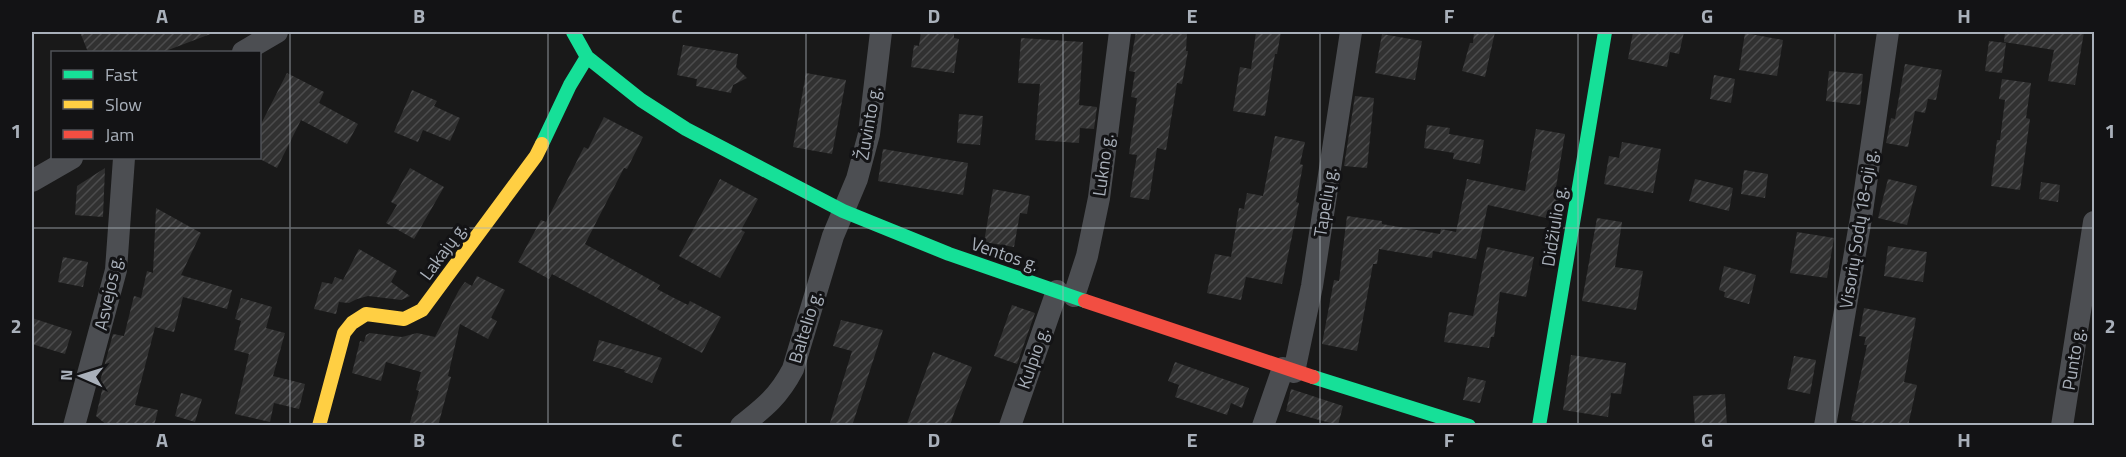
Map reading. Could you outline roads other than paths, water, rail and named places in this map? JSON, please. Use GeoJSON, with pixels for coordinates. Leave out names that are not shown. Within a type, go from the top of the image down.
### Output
{"type":"FeatureCollection","features":[{"type":"Feature","properties":{"kind":"street"},"geometry":{"type":"LineString","coordinates":[[245,51],[277,32]]}},
{"type":"Feature","properties":{"kind":"street","name":"Ventos g."},"geometry":{"type":"LineString","coordinates":[[573,32],[587,57],[641,100],[686,129],[843,211],[949,254],[1065,294],[1288,370],[1469,426]]}},
{"type":"Feature","properties":{"kind":"street","name":"Žuvinto g."},"geometry":{"type":"LineString","coordinates":[[843,211],[857,179],[869,134],[881,32]]}},
{"type":"Feature","properties":{"kind":"street","name":"Lukno g."},"geometry":{"type":"LineString","coordinates":[[1065,294],[1087,256],[1099,198],[1120,32]]}},
{"type":"Feature","properties":{"kind":"street","name":"Tapelių g."},"geometry":{"type":"LineString","coordinates":[[1263,426],[1288,370],[1312,286],[1351,32]]}},
{"type":"Feature","properties":{"kind":"street","name":"Didžiulio g."},"geometry":{"type":"LineString","coordinates":[[1539,426],[1605,32]]}},
{"type":"Feature","properties":{"kind":"street","name":"Visorių Sodų 18-oji g."},"geometry":{"type":"LineString","coordinates":[[1825,426],[1861,218],[1888,32]]}},
{"type":"Feature","properties":{"kind":"street","name":"Lakajų g."},"geometry":{"type":"LineString","coordinates":[[319,426],[344,333],[352,323],[366,314],[404,319],[422,310],[536,156],[570,85],[587,57]]}},
{"type":"Feature","properties":{"kind":"street"},"geometry":{"type":"LineString","coordinates":[[32,181],[70,159]]}},
{"type":"Feature","properties":{"kind":"street","name":"Asvejos g."},"geometry":{"type":"LineString","coordinates":[[74,426],[116,270],[124,159]]}},
{"type":"Feature","properties":{"kind":"street","name":"Baltelio g."},"geometry":{"type":"LineString","coordinates":[[741,426],[770,404],[783,388],[793,369],[833,236],[843,211]]}},
{"type":"Feature","properties":{"kind":"street","name":"Punto g."},"geometry":{"type":"LineString","coordinates":[[2062,426],[2094,222]]}},
{"type":"Feature","properties":{"kind":"street","name":"Kulpio g."},"geometry":{"type":"LineString","coordinates":[[1010,426],[1065,294]]}}]}
